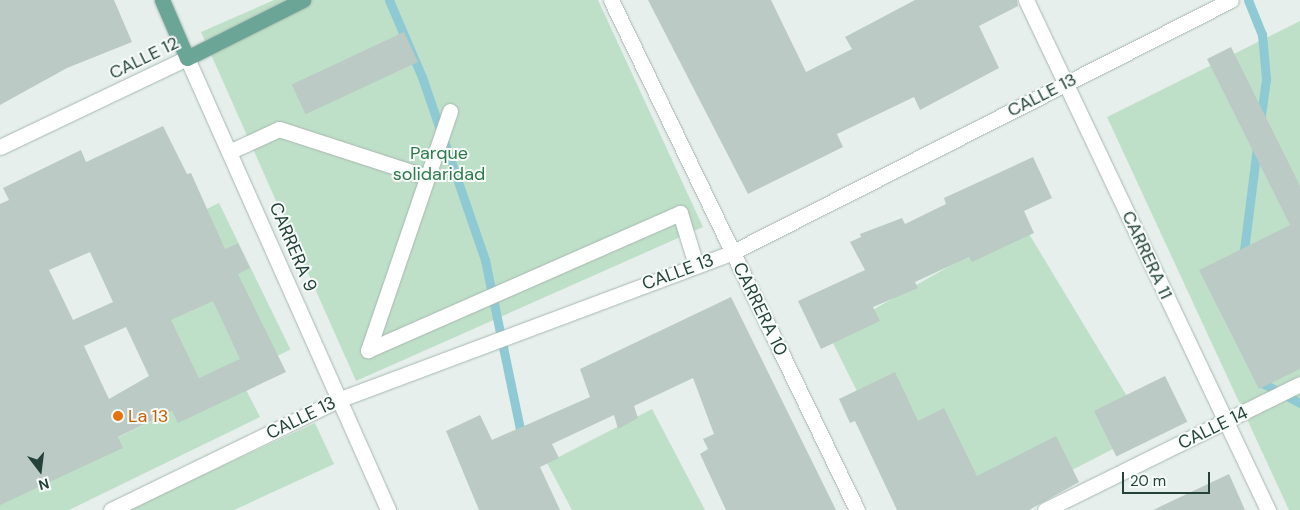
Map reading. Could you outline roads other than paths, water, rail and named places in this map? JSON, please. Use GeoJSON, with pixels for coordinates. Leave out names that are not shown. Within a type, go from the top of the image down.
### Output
{"type":"FeatureCollection","features":[{"type":"Feature","properties":{"kind":"main road","name":"CARRERA 9"},"geometry":{"type":"LineString","coordinates":[[162,0],[188,58]]}},
{"type":"Feature","properties":{"kind":"main road","name":"CALLE 12"},"geometry":{"type":"LineString","coordinates":[[188,58],[303,0]]}},
{"type":"Feature","properties":{"kind":"street","name":"CARRERA 10"},"geometry":{"type":"LineString","coordinates":[[611,0],[857,510]]}},
{"type":"Feature","properties":{"kind":"street","name":"CARRERA 11"},"geometry":{"type":"LineString","coordinates":[[1026,0],[1268,510]]}},
{"type":"Feature","properties":{"kind":"street","name":"CALLE 13"},"geometry":{"type":"LineString","coordinates":[[111,510],[338,400],[733,252],[1231,0]]}},
{"type":"Feature","properties":{"kind":"street","name":"CALLE 12"},"geometry":{"type":"LineString","coordinates":[[0,147],[188,58]]}},
{"type":"Feature","properties":{"kind":"street","name":"CARRERA 9"},"geometry":{"type":"LineString","coordinates":[[188,58],[388,510]]}},
{"type":"Feature","properties":{"kind":"street"},"geometry":{"type":"LineString","coordinates":[[450,112],[368,350],[680,213],[696,265]]}},
{"type":"Feature","properties":{"kind":"street"},"geometry":{"type":"LineString","coordinates":[[231,152],[279,129],[427,177]]}},
{"type":"Feature","properties":{"kind":"street","name":"CALLE 14"},"geometry":{"type":"LineString","coordinates":[[1045,510],[1300,384]]}},
{"type":"Feature","properties":{"kind":"waterway"},"geometry":{"type":"LineString","coordinates":[[389,0],[422,77],[485,260],[522,438]]}},
{"type":"Feature","properties":{"kind":"waterway"},"geometry":{"type":"LineString","coordinates":[[1248,0],[1262,34],[1266,79],[1260,122]]}},
{"type":"Feature","properties":{"kind":"waterway"},"geometry":{"type":"LineString","coordinates":[[1243,258],[1257,147]]}},
{"type":"Feature","properties":{"kind":"waterway"},"geometry":{"type":"LineString","coordinates":[[1260,376],[1264,384],[1300,403]]}},
{"type":"Feature","properties":{"kind":"place","name":"La 13"},"geometry":{"type":"Point","coordinates":[118,416]}},
{"type":"Feature","properties":{"kind":"park label","name":"Parque solidaridad"},"geometry":{"type":"Point","coordinates":[439,164]}}]}
